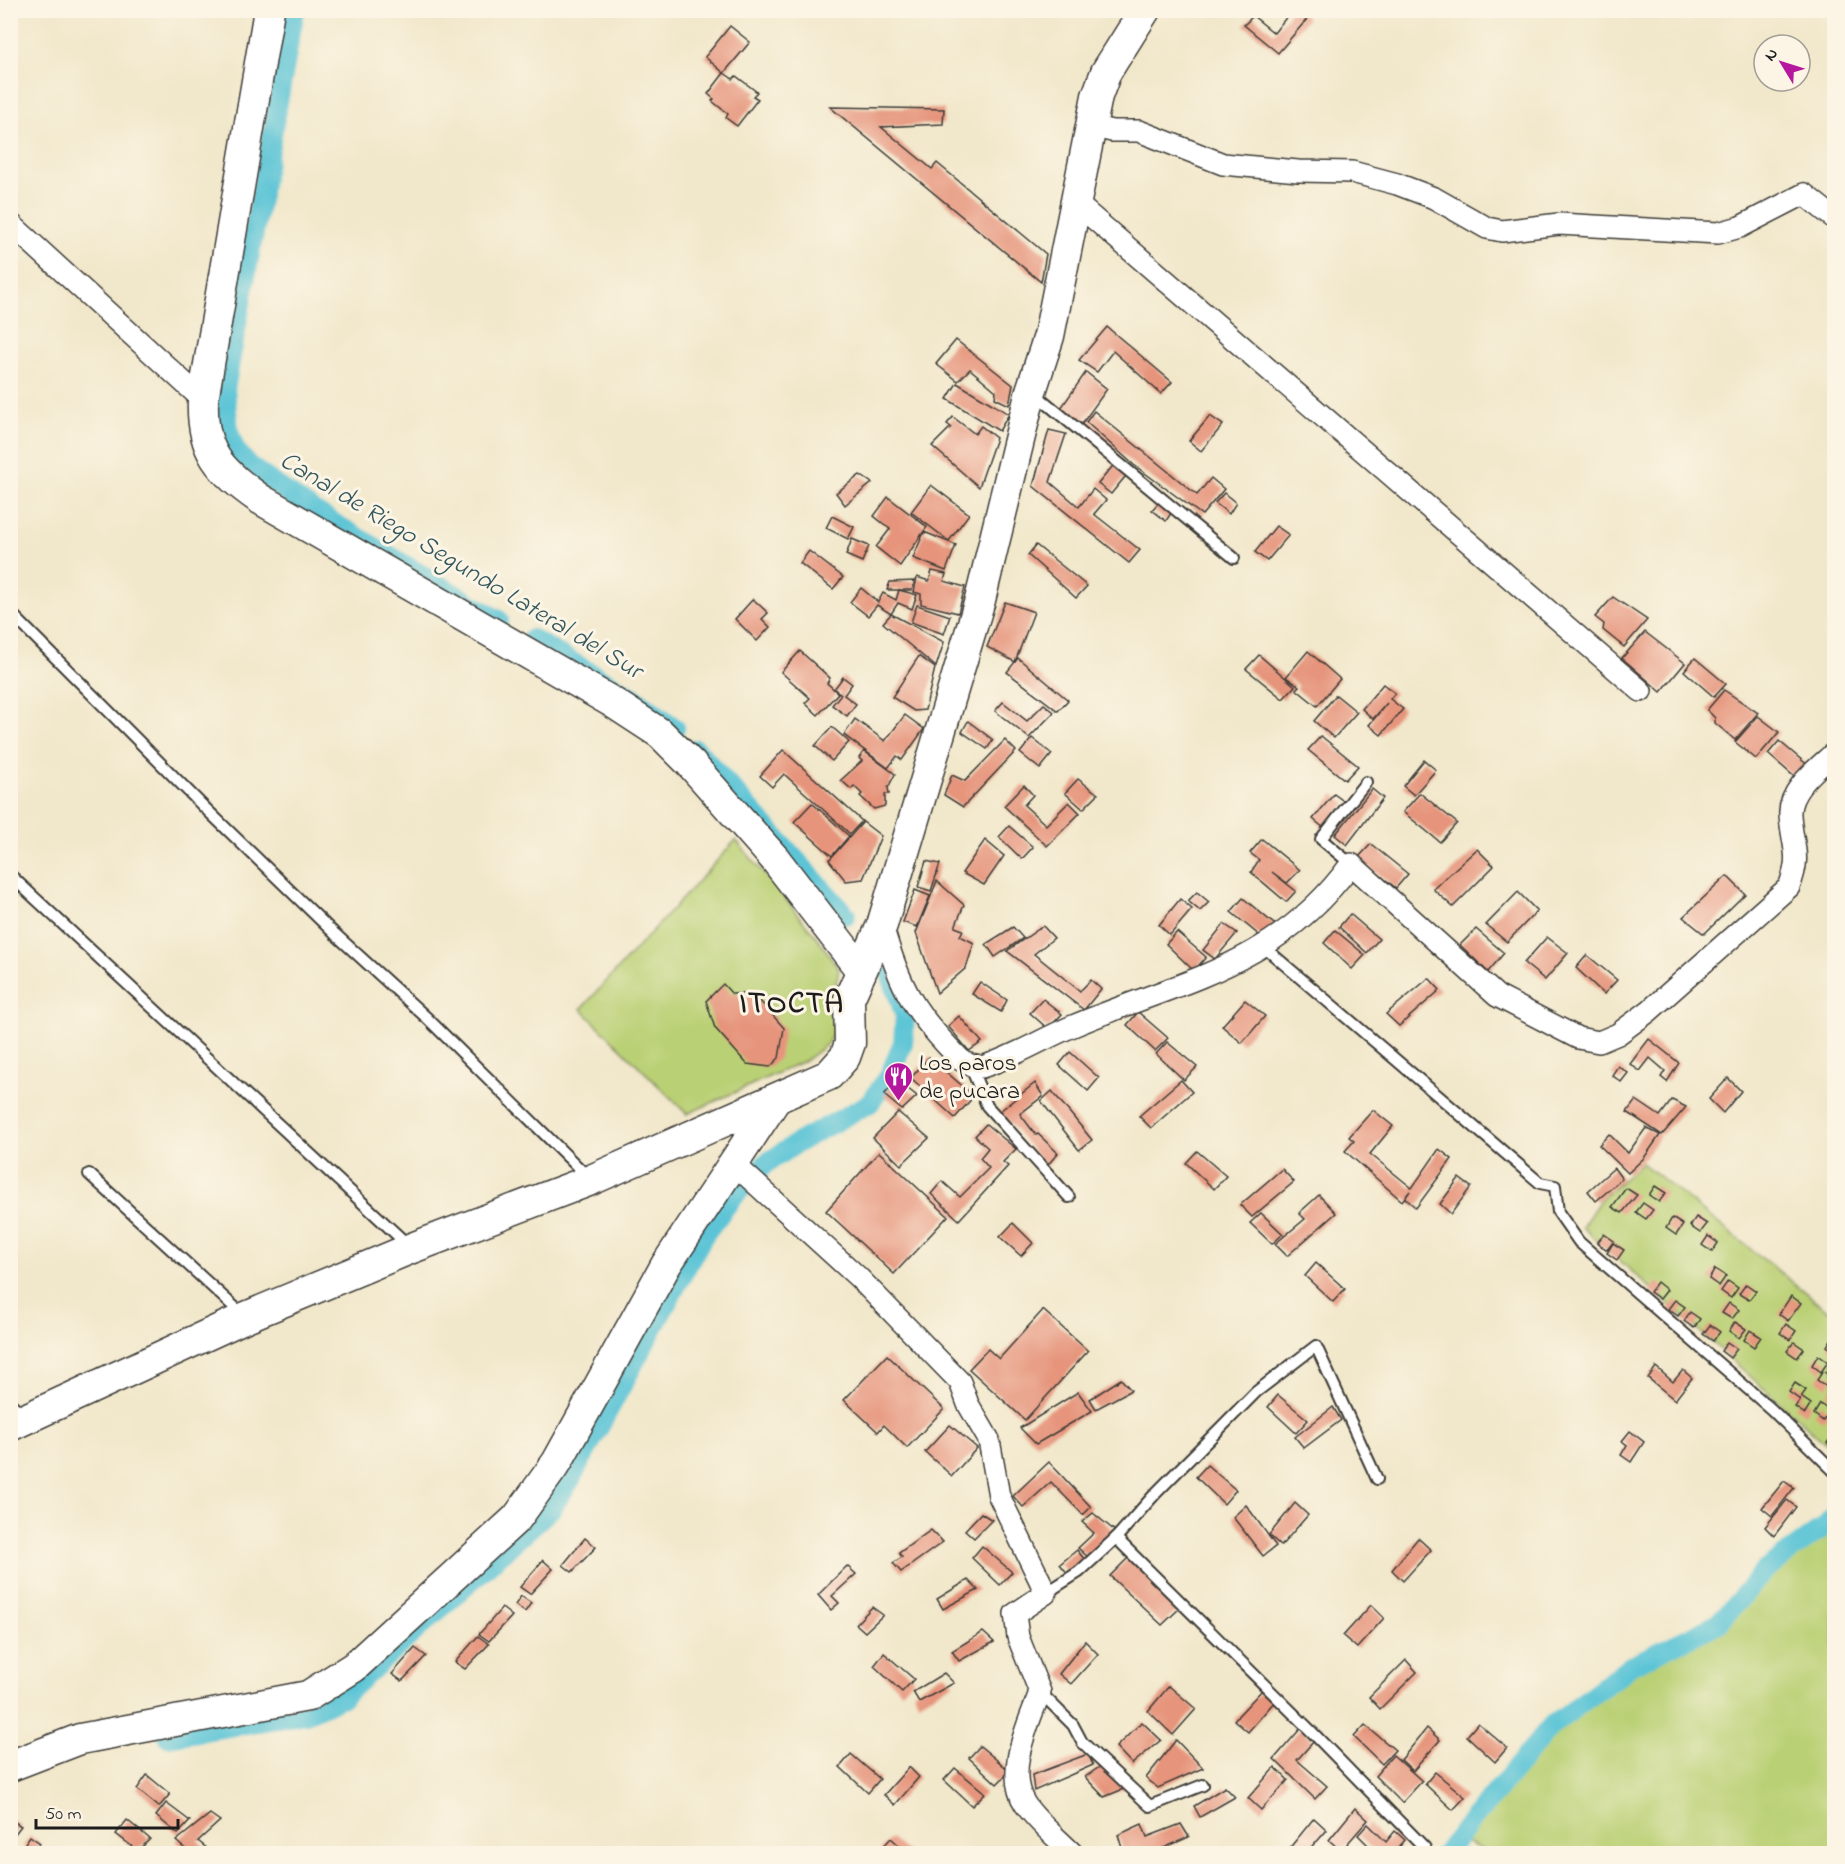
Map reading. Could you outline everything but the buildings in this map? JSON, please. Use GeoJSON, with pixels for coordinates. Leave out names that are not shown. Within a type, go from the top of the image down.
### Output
{"type":"FeatureCollection","features":[{"type":"Feature","properties":{"kind":"street"},"geometry":{"type":"LineString","coordinates":[[269,10],[203,400],[202,425],[206,443],[214,458],[240,485],[612,702],[661,734],[691,764],[775,859],[860,969]]}},
{"type":"Feature","properties":{"kind":"street"},"geometry":{"type":"LineString","coordinates":[[16,1415],[412,1248],[591,1180],[829,1075],[845,1058],[850,1042],[849,999],[860,969],[882,925],[980,600],[1032,391],[1049,336],[1089,126],[1106,72],[1145,10]]}},
{"type":"Feature","properties":{"kind":"street"},"geometry":{"type":"LineString","coordinates":[[1089,126],[1113,131],[1139,131],[1198,157],[1223,164],[1298,171],[1352,172],[1397,183],[1434,198],[1487,228],[1503,231],[1559,224],[1718,232],[1740,227],[1804,194],[1834,218]]}},
{"type":"Feature","properties":{"kind":"street"},"geometry":{"type":"LineString","coordinates":[[1076,203],[1641,691]]}},
{"type":"Feature","properties":{"kind":"street"},"geometry":{"type":"LineString","coordinates":[[10,223],[203,400]]}},
{"type":"Feature","properties":{"kind":"street"},"geometry":{"type":"LineString","coordinates":[[882,925],[890,954],[908,998],[934,1033],[969,1065],[982,1067],[996,1063],[1073,1026],[1187,984],[1264,947],[1311,912],[1330,893],[1351,864],[1497,996],[1578,1038],[1599,1042],[1618,1034],[1649,1011],[1789,887],[1797,867],[1790,813],[1797,792],[1813,772],[1834,753]]}},
{"type":"Feature","properties":{"kind":"street"},"geometry":{"type":"LineString","coordinates":[[10,1766],[80,1739],[308,1696],[354,1666],[517,1518],[534,1497],[557,1462],[666,1265],[744,1173],[776,1099]]}},
{"type":"Feature","properties":{"kind":"street"},"geometry":{"type":"LineString","coordinates":[[744,1173],[858,1276],[960,1382],[968,1404],[989,1440],[999,1496],[1046,1593],[1015,1614],[1018,1637],[1040,1692],[1026,1730],[1018,1767],[1018,1786],[1024,1803],[1073,1854]]}},
{"type":"Feature","properties":{"kind":"lane"},"geometry":{"type":"LineString","coordinates":[[1032,391],[1234,558]]}},
{"type":"Feature","properties":{"kind":"lane"},"geometry":{"type":"LineString","coordinates":[[10,612],[204,807],[335,934],[427,1018],[591,1180]]}},
{"type":"Feature","properties":{"kind":"lane"},"geometry":{"type":"LineString","coordinates":[[1351,864],[1321,839],[1366,782]]}},
{"type":"Feature","properties":{"kind":"lane"},"geometry":{"type":"LineString","coordinates":[[10,875],[412,1248]]}},
{"type":"Feature","properties":{"kind":"lane"},"geometry":{"type":"LineString","coordinates":[[1264,947],[1540,1183],[1555,1186],[1558,1212],[1579,1242],[1771,1409],[1834,1471]]}},
{"type":"Feature","properties":{"kind":"lane"},"geometry":{"type":"LineString","coordinates":[[969,1065],[987,1106],[1069,1197]]}},
{"type":"Feature","properties":{"kind":"lane"},"geometry":{"type":"LineString","coordinates":[[89,1174],[246,1317]]}},
{"type":"Feature","properties":{"kind":"lane"},"geometry":{"type":"LineString","coordinates":[[1046,1593],[1079,1572],[1116,1538],[1155,1494],[1256,1392],[1316,1346],[1377,1479]]}},
{"type":"Feature","properties":{"kind":"lane"},"geometry":{"type":"LineString","coordinates":[[1116,1538],[1310,1730],[1425,1848]]}},
{"type":"Feature","properties":{"kind":"lane"},"geometry":{"type":"LineString","coordinates":[[1040,1692],[1073,1725],[1082,1742],[1150,1806],[1203,1785]]}},
{"type":"Feature","properties":{"kind":"green space"},"geometry":{"type":"Polygon","coordinates":[[[736,840],[819,940],[839,969],[835,989],[837,1024],[827,1044],[806,1060],[687,1114],[581,1009],[736,840]]]}},
{"type":"Feature","properties":{"kind":"green space"},"geometry":{"type":"Polygon","coordinates":[[[1642,1163],[1830,1312],[1834,1308],[1834,1451],[1582,1227],[1600,1200],[1642,1163]]]}},
{"type":"Feature","properties":{"kind":"green space"},"geometry":{"type":"Polygon","coordinates":[[[1834,1515],[1834,1853],[1491,1854],[1457,1838],[1551,1726],[1632,1665],[1719,1623],[1765,1570],[1823,1528],[1834,1515]]]}},
{"type":"Feature","properties":{"kind":"waterway","name":"Canal de Riego Segundo Lateral del Sur"},"geometry":{"type":"LineString","coordinates":[[295,10],[225,389],[229,432],[235,449],[249,466],[312,510],[499,620]]}},
{"type":"Feature","properties":{"kind":"waterway","name":"Canal de Riego Segundo Lateral del Sur"},"geometry":{"type":"LineString","coordinates":[[532,639],[638,700],[675,728]]}},
{"type":"Feature","properties":{"kind":"waterway","name":"Canal de Riego Segundo Lateral del Sur"},"geometry":{"type":"LineString","coordinates":[[696,749],[846,915]]}},
{"type":"Feature","properties":{"kind":"waterway","name":"Canal de Riego Segundo Lateral del Sur"},"geometry":{"type":"LineString","coordinates":[[168,1737],[306,1714],[341,1698],[552,1508],[571,1479],[704,1235],[734,1196],[765,1164],[802,1140],[870,1103],[890,1074],[903,1043],[905,1016],[890,973]]}},
{"type":"Feature","properties":{"kind":"waterway"},"geometry":{"type":"LineString","coordinates":[[1444,1854],[1551,1726],[1632,1665],[1719,1623],[1765,1570],[1823,1528],[1834,1515]]}},
{"type":"Feature","properties":{"kind":"place","name":"Los paros de pucara"},"geometry":{"type":"Point","coordinates":[898,1102]}},
{"type":"Feature","properties":{"kind":"district","name":"ITOCTA"},"geometry":{"type":"Point","coordinates":[792,1002]}}]}
